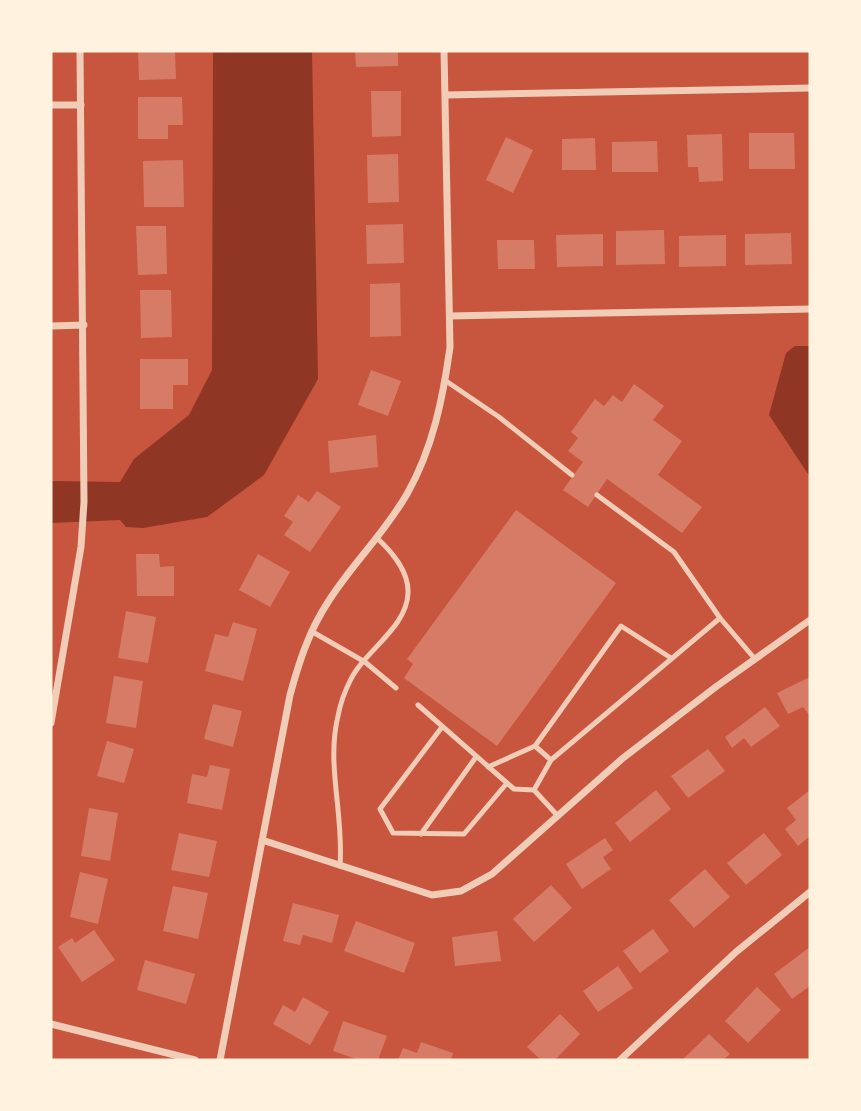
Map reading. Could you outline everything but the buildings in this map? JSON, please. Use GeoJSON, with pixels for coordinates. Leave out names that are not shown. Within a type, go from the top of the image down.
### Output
{"type":"FeatureCollection","features":[{"type":"Feature","properties":{"kind":"street"},"geometry":{"type":"LineString","coordinates":[[51,723],[55,678],[81,547],[86,459],[80,51]]}},
{"type":"Feature","properties":{"kind":"street"},"geometry":{"type":"LineString","coordinates":[[220,1060],[290,695],[311,631],[345,578],[377,538],[407,493],[436,425],[446,381],[450,316],[444,51]]}},
{"type":"Feature","properties":{"kind":"street"},"geometry":{"type":"LineString","coordinates":[[445,96],[810,88]]}},
{"type":"Feature","properties":{"kind":"street"},"geometry":{"type":"LineString","coordinates":[[51,105],[81,105]]}},
{"type":"Feature","properties":{"kind":"street"},"geometry":{"type":"LineString","coordinates":[[450,316],[810,309]]}},
{"type":"Feature","properties":{"kind":"street"},"geometry":{"type":"LineString","coordinates":[[51,326],[84,325]]}},
{"type":"Feature","properties":{"kind":"street"},"geometry":{"type":"LineString","coordinates":[[262,840],[432,895],[461,891],[492,874],[623,758],[810,620]]}},
{"type":"Feature","properties":{"kind":"street"},"geometry":{"type":"LineString","coordinates":[[620,1060],[736,953],[810,892]]}},
{"type":"Feature","properties":{"kind":"street"},"geometry":{"type":"LineString","coordinates":[[51,1024],[195,1060]]}},
{"type":"Feature","properties":{"kind":"lane"},"geometry":{"type":"LineString","coordinates":[[446,381],[499,417],[572,475]]}},
{"type":"Feature","properties":{"kind":"lane"},"geometry":{"type":"LineString","coordinates":[[597,495],[674,552],[720,618],[755,659]]}},
{"type":"Feature","properties":{"kind":"lane"},"geometry":{"type":"LineString","coordinates":[[340,866],[343,831],[332,757],[338,716],[350,679],[406,605],[408,592],[407,580],[401,568],[377,538]]}},
{"type":"Feature","properties":{"kind":"lane"},"geometry":{"type":"LineString","coordinates":[[534,790],[551,760],[720,618]]}},
{"type":"Feature","properties":{"kind":"lane"},"geometry":{"type":"LineString","coordinates":[[488,767],[535,746],[621,626],[671,658]]}},
{"type":"Feature","properties":{"kind":"lane"},"geometry":{"type":"LineString","coordinates":[[311,631],[365,662],[396,688]]}},
{"type":"Feature","properties":{"kind":"lane"},"geometry":{"type":"LineString","coordinates":[[418,705],[506,783],[514,789],[534,790],[557,815]]}},
{"type":"Feature","properties":{"kind":"lane"},"geometry":{"type":"LineString","coordinates":[[442,727],[380,809],[393,832],[464,834],[506,783]]}},
{"type":"Feature","properties":{"kind":"lane"},"geometry":{"type":"LineString","coordinates":[[535,746],[551,760]]}},
{"type":"Feature","properties":{"kind":"lane"},"geometry":{"type":"LineString","coordinates":[[421,834],[476,757]]}},
{"type":"Feature","properties":{"kind":"shaded area"},"geometry":{"type":"Polygon","coordinates":[[[213,51],[312,51],[318,379],[264,475],[207,517],[143,528],[126,527],[120,520],[51,523],[51,481],[120,482],[134,459],[189,415],[212,370],[213,51]]]}},
{"type":"Feature","properties":{"kind":"shaded area"},"geometry":{"type":"Polygon","coordinates":[[[795,346],[810,346],[810,477],[769,415],[786,353],[795,346]]]}}]}
